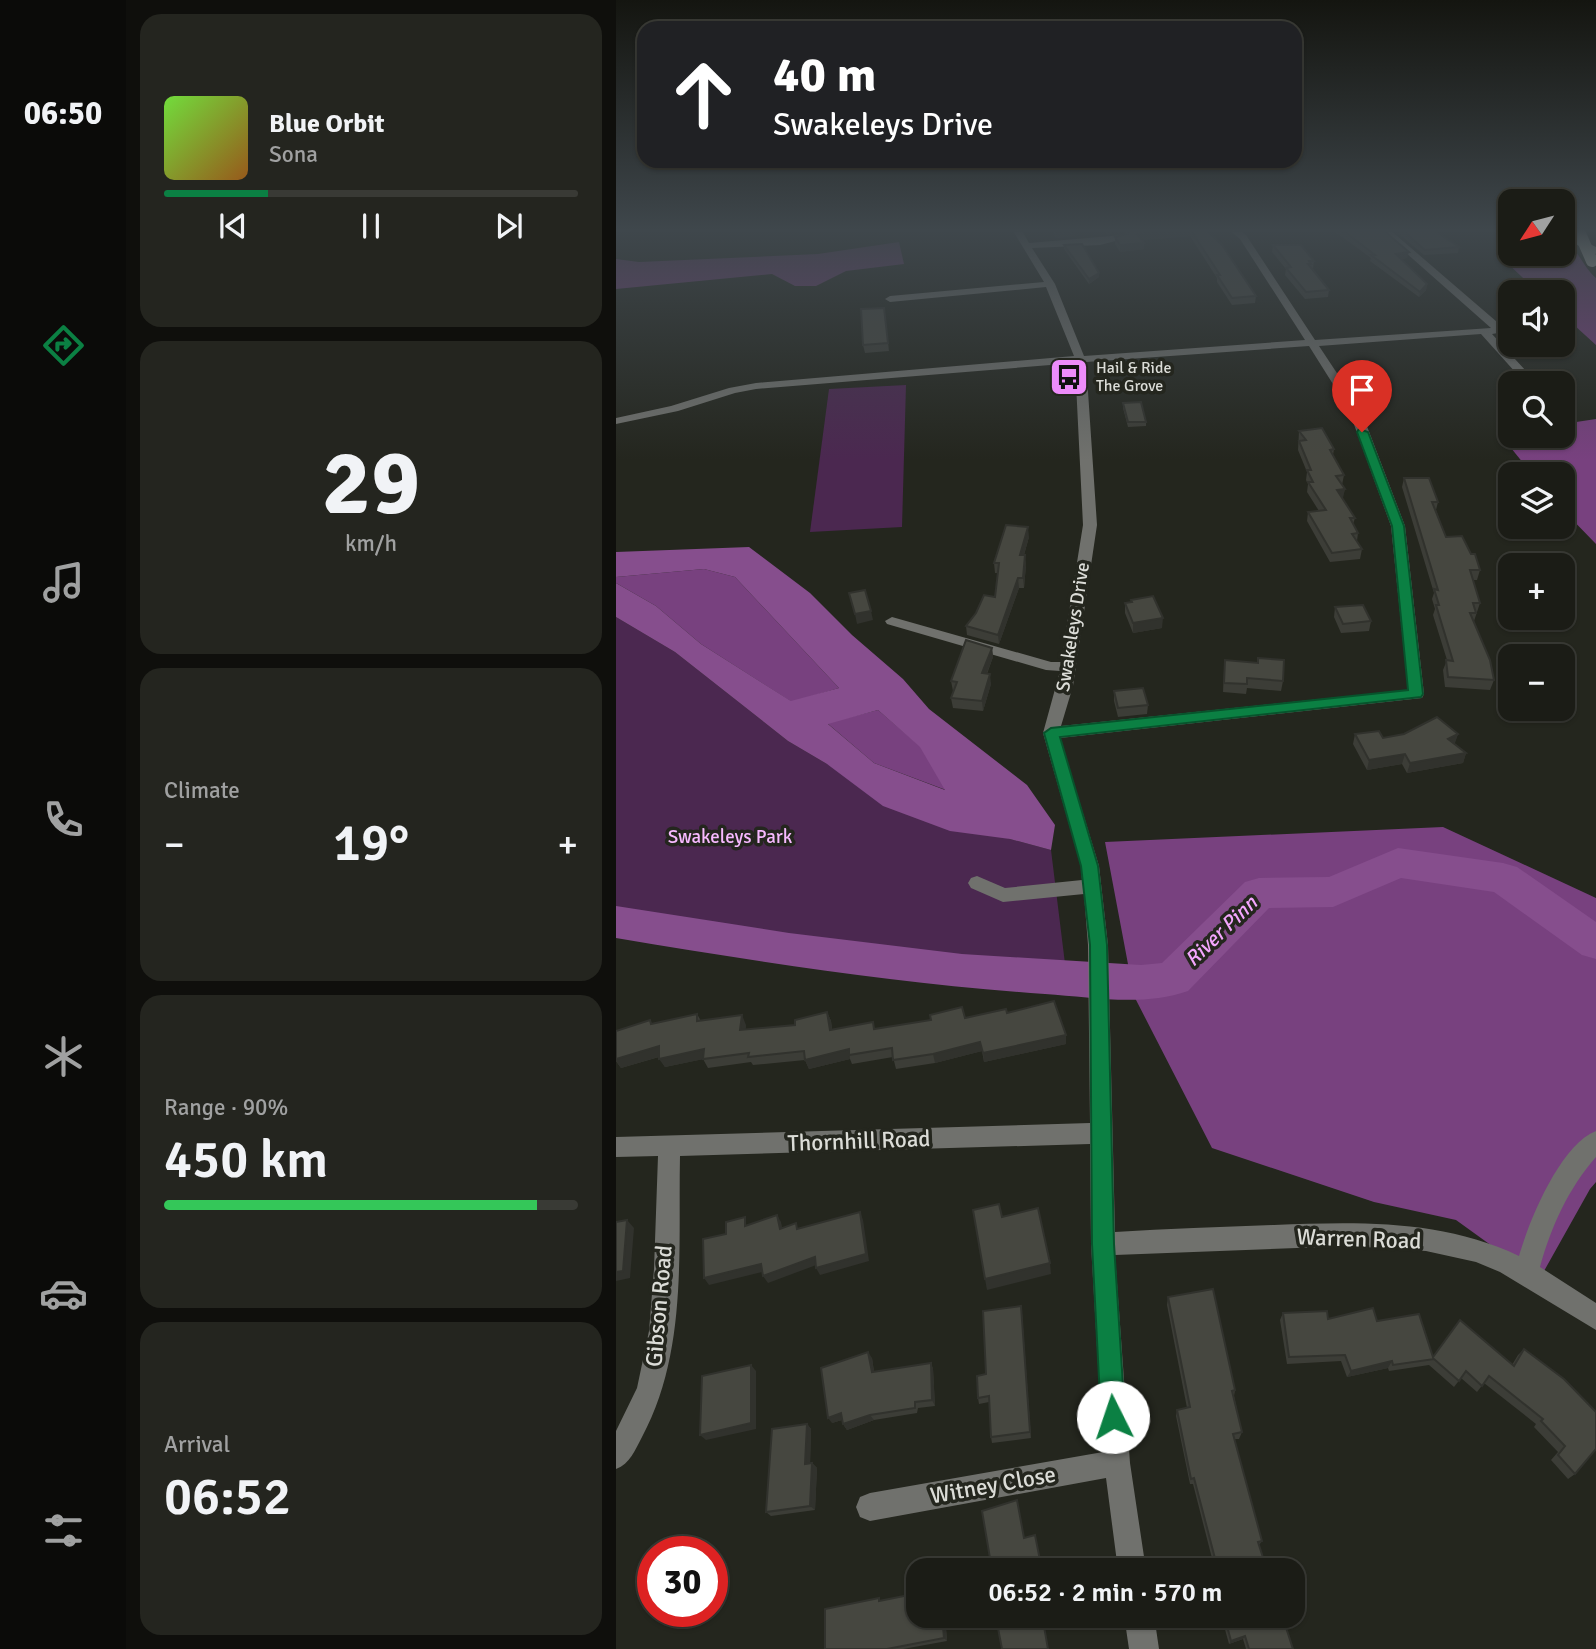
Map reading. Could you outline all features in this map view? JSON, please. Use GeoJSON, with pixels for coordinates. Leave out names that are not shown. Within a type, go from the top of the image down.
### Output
{"type":"FeatureCollection","features":[{"type":"Feature","properties":{"kind":"street","name":"Swakeleys Drive"},"geometry":{"type":"LineString","coordinates":[[1051,733],[1068,666],[1090,525],[1080,359],[1059,306]]}},
{"type":"Feature","properties":{"kind":"street"},"geometry":{"type":"LineString","coordinates":[[1130,1558],[1117,1462],[1103,1244],[1099,959],[1090,866],[1051,733],[1416,694],[1398,526],[1354,408],[1286,306]]}},
{"type":"Feature","properties":{"kind":"street"},"geometry":{"type":"LineString","coordinates":[[616,421],[674,409],[733,390],[756,386],[1080,359],[1500,330],[1472,306]]}},
{"type":"Feature","properties":{"kind":"street"},"geometry":{"type":"LineString","coordinates":[[1484,331],[1520,371]]}},
{"type":"Feature","properties":{"kind":"street"},"geometry":{"type":"LineString","coordinates":[[892,621],[1051,667],[1068,666]]}},
{"type":"Feature","properties":{"kind":"street"},"geometry":{"type":"LineString","coordinates":[[977,883],[1003,895],[1091,886]]}},
{"type":"Feature","properties":{"kind":"street","name":"Thornhill Road"},"geometry":{"type":"LineString","coordinates":[[616,1147],[1103,1133]]}},
{"type":"Feature","properties":{"kind":"street"},"geometry":{"type":"LineString","coordinates":[[1527,1273],[1540,1224],[1574,1164],[1596,1141]]}},
{"type":"Feature","properties":{"kind":"street","name":"Gibson Road"},"geometry":{"type":"LineString","coordinates":[[616,1455],[639,1416],[656,1364],[661,1332],[669,1147]]}},
{"type":"Feature","properties":{"kind":"street","name":"Warren Road"},"geometry":{"type":"LineString","coordinates":[[1103,1244],[1380,1235],[1425,1240],[1474,1250],[1527,1273],[1596,1318]]}},
{"type":"Feature","properties":{"kind":"street","name":"Witney Close"},"geometry":{"type":"LineString","coordinates":[[870,1507],[1117,1462]]}},
{"type":"Feature","properties":{"kind":"street"},"geometry":{"type":"LineString","coordinates":[[1141,1628],[1144,1649]]}},
{"type":"Feature","properties":{"kind":"green space"},"geometry":{"type":"Polygon","coordinates":[[[906,385],[902,527],[810,532],[829,389],[906,385]]]}},
{"type":"Feature","properties":{"kind":"green space","name":"Swakeleys Park"},"geometry":{"type":"Polygon","coordinates":[[[616,617],[675,652],[788,741],[827,764],[1010,839],[1051,850],[1068,988],[654,941],[616,934],[616,617]]]}},
{"type":"Feature","properties":{"kind":"shaded area"},"geometry":{"type":"Polygon","coordinates":[[[1575,306],[1596,306],[1596,345],[1575,326],[1575,306]]]}},
{"type":"Feature","properties":{"kind":"shaded area"},"geometry":{"type":"Polygon","coordinates":[[[1596,419],[1596,544],[1575,522],[1575,462],[1522,462],[1511,448],[1575,448],[1575,422],[1596,419]]]}},
{"type":"Feature","properties":{"kind":"shaded area"},"geometry":{"type":"Polygon","coordinates":[[[749,547],[810,593],[852,635],[903,679],[929,709],[1027,785],[1055,825],[1051,850],[1010,839],[950,831],[883,806],[827,764],[788,741],[675,652],[616,617],[616,583],[656,606],[701,644],[791,701],[839,688],[735,577],[704,569],[616,577],[616,552],[749,547]],[[878,710],[828,724],[874,763],[945,790],[920,747],[878,710]]]}},
{"type":"Feature","properties":{"kind":"shaded area"},"geometry":{"type":"Polygon","coordinates":[[[704,569],[735,577],[839,688],[792,702],[701,644],[656,606],[616,583],[616,577],[704,569]]]}},
{"type":"Feature","properties":{"kind":"shaded area"},"geometry":{"type":"Polygon","coordinates":[[[878,710],[921,747],[946,790],[874,763],[827,723],[878,710]]]}},
{"type":"Feature","properties":{"kind":"shaded area"},"geometry":{"type":"Polygon","coordinates":[[[1443,827],[1596,898],[1596,1182],[1539,1280],[1456,1220],[1374,1202],[1212,1148],[1134,996],[1105,842],[1443,827]]]}},
{"type":"Feature","properties":{"kind":"building"},"geometry":{"type":"Polygon","coordinates":[[[884,308],[888,343],[863,345],[861,309],[884,308]]]}},
{"type":"Feature","properties":{"kind":"building"},"geometry":{"type":"Polygon","coordinates":[[[1141,402],[1146,422],[1128,422],[1123,403],[1141,402]]]}},
{"type":"Feature","properties":{"kind":"building"},"geometry":{"type":"Polygon","coordinates":[[[1322,428],[1344,475],[1336,476],[1345,489],[1337,490],[1355,518],[1350,518],[1358,533],[1352,534],[1362,549],[1332,553],[1308,512],[1326,510],[1308,482],[1313,482],[1307,470],[1311,470],[1299,441],[1306,440],[1299,431],[1322,428]]]}},
{"type":"Feature","properties":{"kind":"building"},"geometry":{"type":"Polygon","coordinates":[[[1404,478],[1429,478],[1438,502],[1432,502],[1446,537],[1462,536],[1471,554],[1475,554],[1480,570],[1470,570],[1480,603],[1473,603],[1476,613],[1470,613],[1490,660],[1494,680],[1448,677],[1446,660],[1453,661],[1436,605],[1439,605],[1434,589],[1438,590],[1404,478]]]}},
{"type":"Feature","properties":{"kind":"building"},"geometry":{"type":"Polygon","coordinates":[[[1006,525],[1028,527],[1020,555],[1025,555],[1023,578],[1018,578],[998,635],[966,626],[976,613],[984,595],[995,597],[999,563],[994,563],[1006,525]]]}},
{"type":"Feature","properties":{"kind":"building"},"geometry":{"type":"Polygon","coordinates":[[[865,590],[871,611],[855,614],[849,593],[865,590]]]}},
{"type":"Feature","properties":{"kind":"building"},"geometry":{"type":"Polygon","coordinates":[[[1153,596],[1163,618],[1133,623],[1125,603],[1153,596]]]}},
{"type":"Feature","properties":{"kind":"building"},"geometry":{"type":"Polygon","coordinates":[[[1363,605],[1371,621],[1343,624],[1335,607],[1363,605]]]}},
{"type":"Feature","properties":{"kind":"building"},"geometry":{"type":"Polygon","coordinates":[[[966,640],[992,648],[982,673],[990,674],[982,701],[951,698],[957,682],[951,681],[966,640]]]}},
{"type":"Feature","properties":{"kind":"building"},"geometry":{"type":"Polygon","coordinates":[[[1258,658],[1284,660],[1283,681],[1247,678],[1247,684],[1224,683],[1225,660],[1258,663],[1258,658]]]}},
{"type":"Feature","properties":{"kind":"building"},"geometry":{"type":"Polygon","coordinates":[[[1143,688],[1148,705],[1118,708],[1114,691],[1143,688]]]}},
{"type":"Feature","properties":{"kind":"building"},"geometry":{"type":"Polygon","coordinates":[[[1437,717],[1458,734],[1448,739],[1466,753],[1410,763],[1405,754],[1369,760],[1355,734],[1379,731],[1383,738],[1404,734],[1437,717]]]}},
{"type":"Feature","properties":{"kind":"building"},"geometry":{"type":"Polygon","coordinates":[[[1054,1001],[1066,1035],[983,1053],[980,1042],[933,1054],[893,1060],[892,1048],[849,1055],[849,1049],[805,1060],[804,1051],[748,1057],[749,1053],[703,1059],[704,1049],[659,1059],[659,1046],[616,1059],[616,1031],[650,1020],[651,1024],[697,1014],[697,1021],[742,1015],[740,1030],[795,1025],[795,1020],[827,1012],[830,1030],[873,1022],[874,1029],[931,1020],[930,1015],[962,1007],[965,1018],[1006,1009],[1007,1013],[1054,1001]]]}},
{"type":"Feature","properties":{"kind":"building"},"geometry":{"type":"Polygon","coordinates":[[[999,1204],[1002,1217],[1038,1208],[1050,1263],[985,1279],[973,1210],[999,1204]]]}},
{"type":"Feature","properties":{"kind":"building"},"geometry":{"type":"Polygon","coordinates":[[[860,1212],[866,1254],[816,1268],[815,1257],[763,1276],[761,1264],[704,1278],[703,1239],[726,1234],[726,1222],[745,1217],[745,1226],[777,1215],[780,1229],[796,1223],[797,1229],[860,1212]]]}},
{"type":"Feature","properties":{"kind":"building"},"geometry":{"type":"Polygon","coordinates":[[[627,1220],[623,1271],[616,1272],[616,1222],[627,1220]]]}},
{"type":"Feature","properties":{"kind":"building"},"geometry":{"type":"Polygon","coordinates":[[[1213,1289],[1242,1432],[1233,1434],[1262,1541],[1258,1542],[1263,1558],[1215,1558],[1194,1478],[1191,1479],[1177,1410],[1190,1407],[1168,1297],[1213,1289]]]}},
{"type":"Feature","properties":{"kind":"building"},"geometry":{"type":"Polygon","coordinates":[[[1021,1306],[1030,1432],[991,1437],[989,1396],[978,1398],[977,1376],[986,1374],[983,1311],[1021,1306]]]}},
{"type":"Feature","properties":{"kind":"building"},"geometry":{"type":"Polygon","coordinates":[[[1373,1308],[1377,1321],[1419,1314],[1433,1357],[1460,1320],[1514,1366],[1524,1349],[1564,1379],[1596,1412],[1596,1449],[1575,1474],[1558,1455],[1565,1446],[1541,1421],[1543,1419],[1489,1376],[1482,1386],[1466,1371],[1459,1381],[1434,1359],[1393,1365],[1392,1361],[1351,1371],[1345,1355],[1289,1357],[1283,1313],[1327,1311],[1328,1319],[1373,1308]]]}},
{"type":"Feature","properties":{"kind":"building"},"geometry":{"type":"Polygon","coordinates":[[[868,1352],[872,1372],[931,1363],[932,1400],[915,1402],[915,1408],[870,1415],[843,1424],[841,1413],[828,1418],[821,1368],[868,1352]]]}},
{"type":"Feature","properties":{"kind":"building"},"geometry":{"type":"Polygon","coordinates":[[[751,1365],[751,1423],[700,1435],[702,1376],[751,1365]]]}},
{"type":"Feature","properties":{"kind":"building"},"geometry":{"type":"Polygon","coordinates":[[[807,1424],[805,1464],[812,1463],[810,1506],[766,1512],[772,1429],[807,1424]]]}},
{"type":"Feature","properties":{"kind":"building"},"geometry":{"type":"Polygon","coordinates":[[[1017,1500],[1024,1538],[1035,1535],[1040,1558],[990,1558],[982,1511],[1017,1500]]]}},
{"type":"Feature","properties":{"kind":"building"},"geometry":{"type":"Polygon","coordinates":[[[906,1596],[906,1628],[943,1628],[944,1638],[887,1649],[825,1649],[825,1609],[879,1598],[879,1601],[906,1596]]]}},
{"type":"Feature","properties":{"kind":"building"},"geometry":{"type":"Polygon","coordinates":[[[998,1628],[1044,1628],[1048,1649],[1002,1649],[998,1628]]]}},
{"type":"Feature","properties":{"kind":"building"},"geometry":{"type":"Polygon","coordinates":[[[1228,1628],[1286,1628],[1293,1649],[1249,1649],[1245,1636],[1231,1641],[1228,1628]]]}},
{"type":"Feature","properties":{"kind":"waterway","name":"River Pinn"},"geometry":{"type":"LineString","coordinates":[[616,922],[789,950],[962,971],[1141,983],[1173,979],[1259,893],[1333,892],[1398,863],[1503,878],[1596,943]]}},
{"type":"Feature","properties":{"kind":"place","name":"Hail & Ride The Grove"},"geometry":{"type":"Point","coordinates":[1069,377]}},
{"type":"Feature","properties":{"kind":"route"},"geometry":{"type":"LineString","coordinates":[[1113,1417],[1103,1244],[1102,1020],[1098,945],[1090,866],[1051,733],[1416,694],[1398,526],[1362,432]]}}]}
